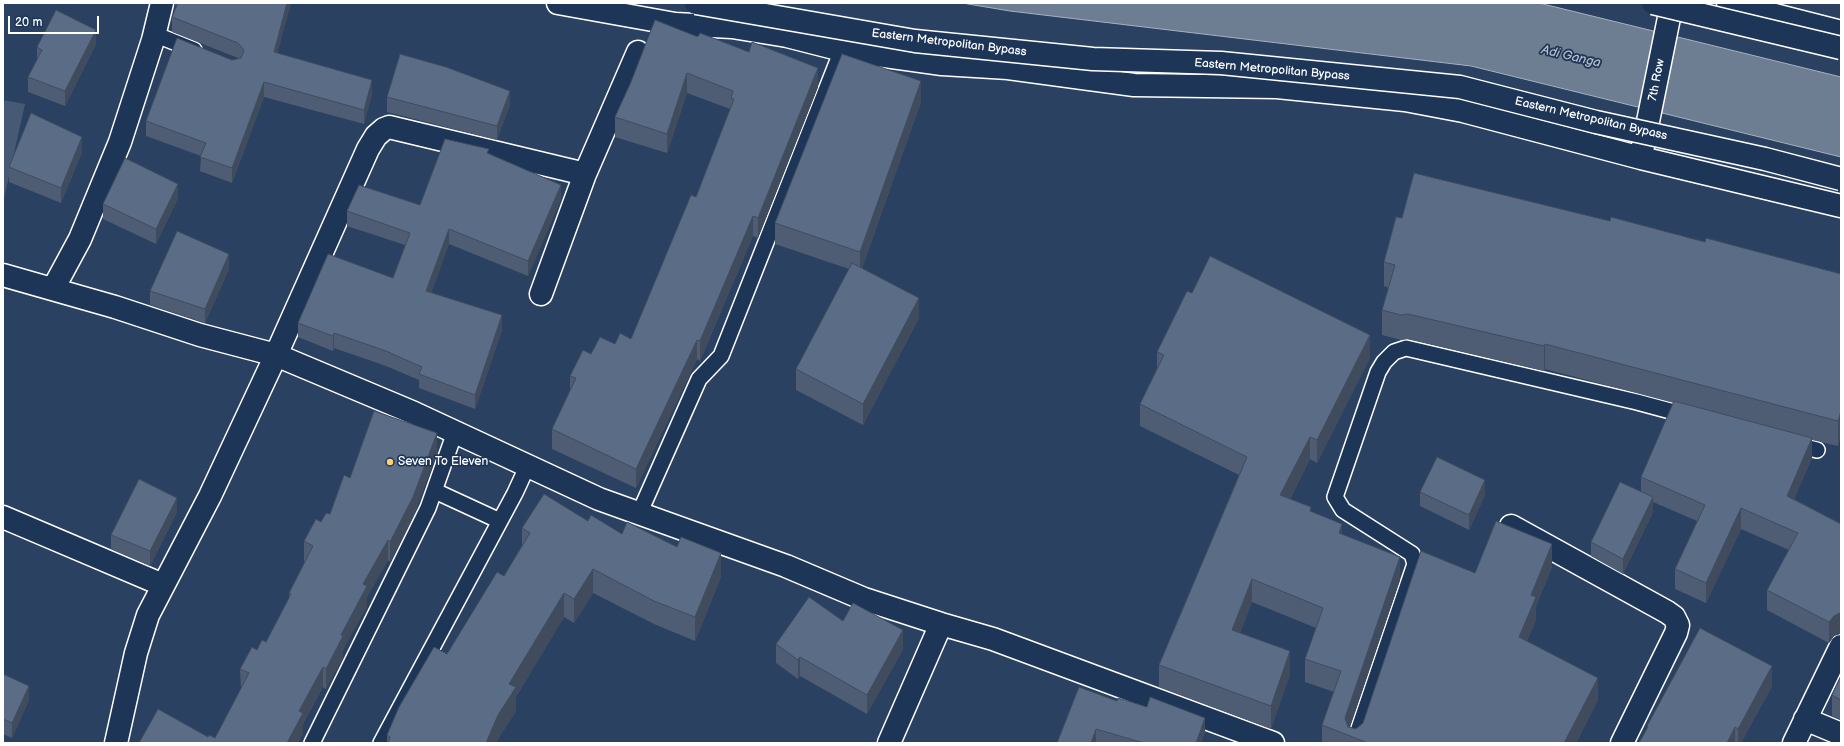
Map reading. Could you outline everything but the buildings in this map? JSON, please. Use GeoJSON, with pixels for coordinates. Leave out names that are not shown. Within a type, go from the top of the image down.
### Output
{"type":"FeatureCollection","features":[{"type":"Feature","properties":{"kind":"street"},"geometry":{"type":"LineString","coordinates":[[53,289],[77,246],[104,184],[132,108],[162,3]]}},
{"type":"Feature","properties":{"kind":"street"},"geometry":{"type":"LineString","coordinates":[[558,3],[675,24],[732,28],[771,34],[842,50],[942,64],[1008,68],[1134,85],[1277,87],[1405,100],[1463,112],[1641,158],[1841,206]]}},
{"type":"Feature","properties":{"kind":"street","name":"Eastern Metropolitan Bypass"},"geometry":{"type":"LineString","coordinates":[[696,3],[915,41],[1093,59],[1221,63],[1460,87],[1596,122],[1765,159],[1841,179]]}},
{"type":"Feature","properties":{"kind":"street"},"geometry":{"type":"LineString","coordinates":[[1653,3],[1841,48]]}},
{"type":"Feature","properties":{"kind":"street","name":"7th Row"},"geometry":{"type":"LineString","coordinates":[[1641,158],[1672,3]]}},
{"type":"Feature","properties":{"kind":"street"},"geometry":{"type":"LineString","coordinates":[[1728,3],[1841,32]]}},
{"type":"Feature","properties":{"kind":"street"},"geometry":{"type":"LineString","coordinates":[[541,294],[585,174],[638,52]]}},
{"type":"Feature","properties":{"kind":"street"},"geometry":{"type":"LineString","coordinates":[[116,743],[143,629],[163,585],[210,496],[276,355],[368,150],[376,136],[384,129],[390,127],[585,174]]}},
{"type":"Feature","properties":{"kind":"street"},"geometry":{"type":"LineString","coordinates":[[3,274],[200,335],[276,355],[414,413],[527,467],[599,499],[786,566],[864,599],[1015,647],[1273,743]]}},
{"type":"Feature","properties":{"kind":"street"},"geometry":{"type":"LineString","coordinates":[[3,517],[163,585]]}},
{"type":"Feature","properties":{"kind":"street"},"geometry":{"type":"LineString","coordinates":[[1511,526],[1674,616],[1678,625],[1676,633],[1622,743]]}},
{"type":"Feature","properties":{"kind":"street"},"geometry":{"type":"LineString","coordinates":[[889,743],[941,624]]}},
{"type":"Feature","properties":{"kind":"street"},"geometry":{"type":"LineString","coordinates":[[1794,743],[1804,719],[1841,646]]}},
{"type":"Feature","properties":{"kind":"street"},"geometry":{"type":"LineString","coordinates":[[1804,719],[1841,734]]}},
{"type":"Feature","properties":{"kind":"lane"},"geometry":{"type":"LineString","coordinates":[[154,34],[207,55]]}},
{"type":"Feature","properties":{"kind":"lane"},"geometry":{"type":"LineString","coordinates":[[639,514],[699,379],[721,356],[842,50]]}},
{"type":"Feature","properties":{"kind":"lane"},"geometry":{"type":"LineString","coordinates":[[1354,743],[1415,564],[1412,554],[1403,547],[1343,510],[1337,501],[1336,492],[1378,372],[1384,362],[1394,352],[1406,348],[1637,402],[1705,420]]}},
{"type":"Feature","properties":{"kind":"lane"},"geometry":{"type":"LineString","coordinates":[[312,743],[428,508],[455,432]]}},
{"type":"Feature","properties":{"kind":"lane"},"geometry":{"type":"LineString","coordinates":[[1780,440],[1817,450]]}},
{"type":"Feature","properties":{"kind":"lane"},"geometry":{"type":"LineString","coordinates":[[381,743],[515,493],[527,467]]}},
{"type":"Feature","properties":{"kind":"lane"},"geometry":{"type":"LineString","coordinates":[[435,491],[500,521]]}},
{"type":"Feature","properties":{"kind":"shaded area"},"geometry":{"type":"Polygon","coordinates":[[[3,100],[25,104],[3,203],[3,100]]]}},
{"type":"Feature","properties":{"kind":"water","name":"Adi Ganga"},"geometry":{"type":"Polygon","coordinates":[[[962,3],[1539,3],[1841,77],[1841,157],[1471,66],[1010,11],[962,3]]]}},
{"type":"Feature","properties":{"kind":"place","name":"Seven To Eleven"},"geometry":{"type":"Point","coordinates":[390,462]}}]}
